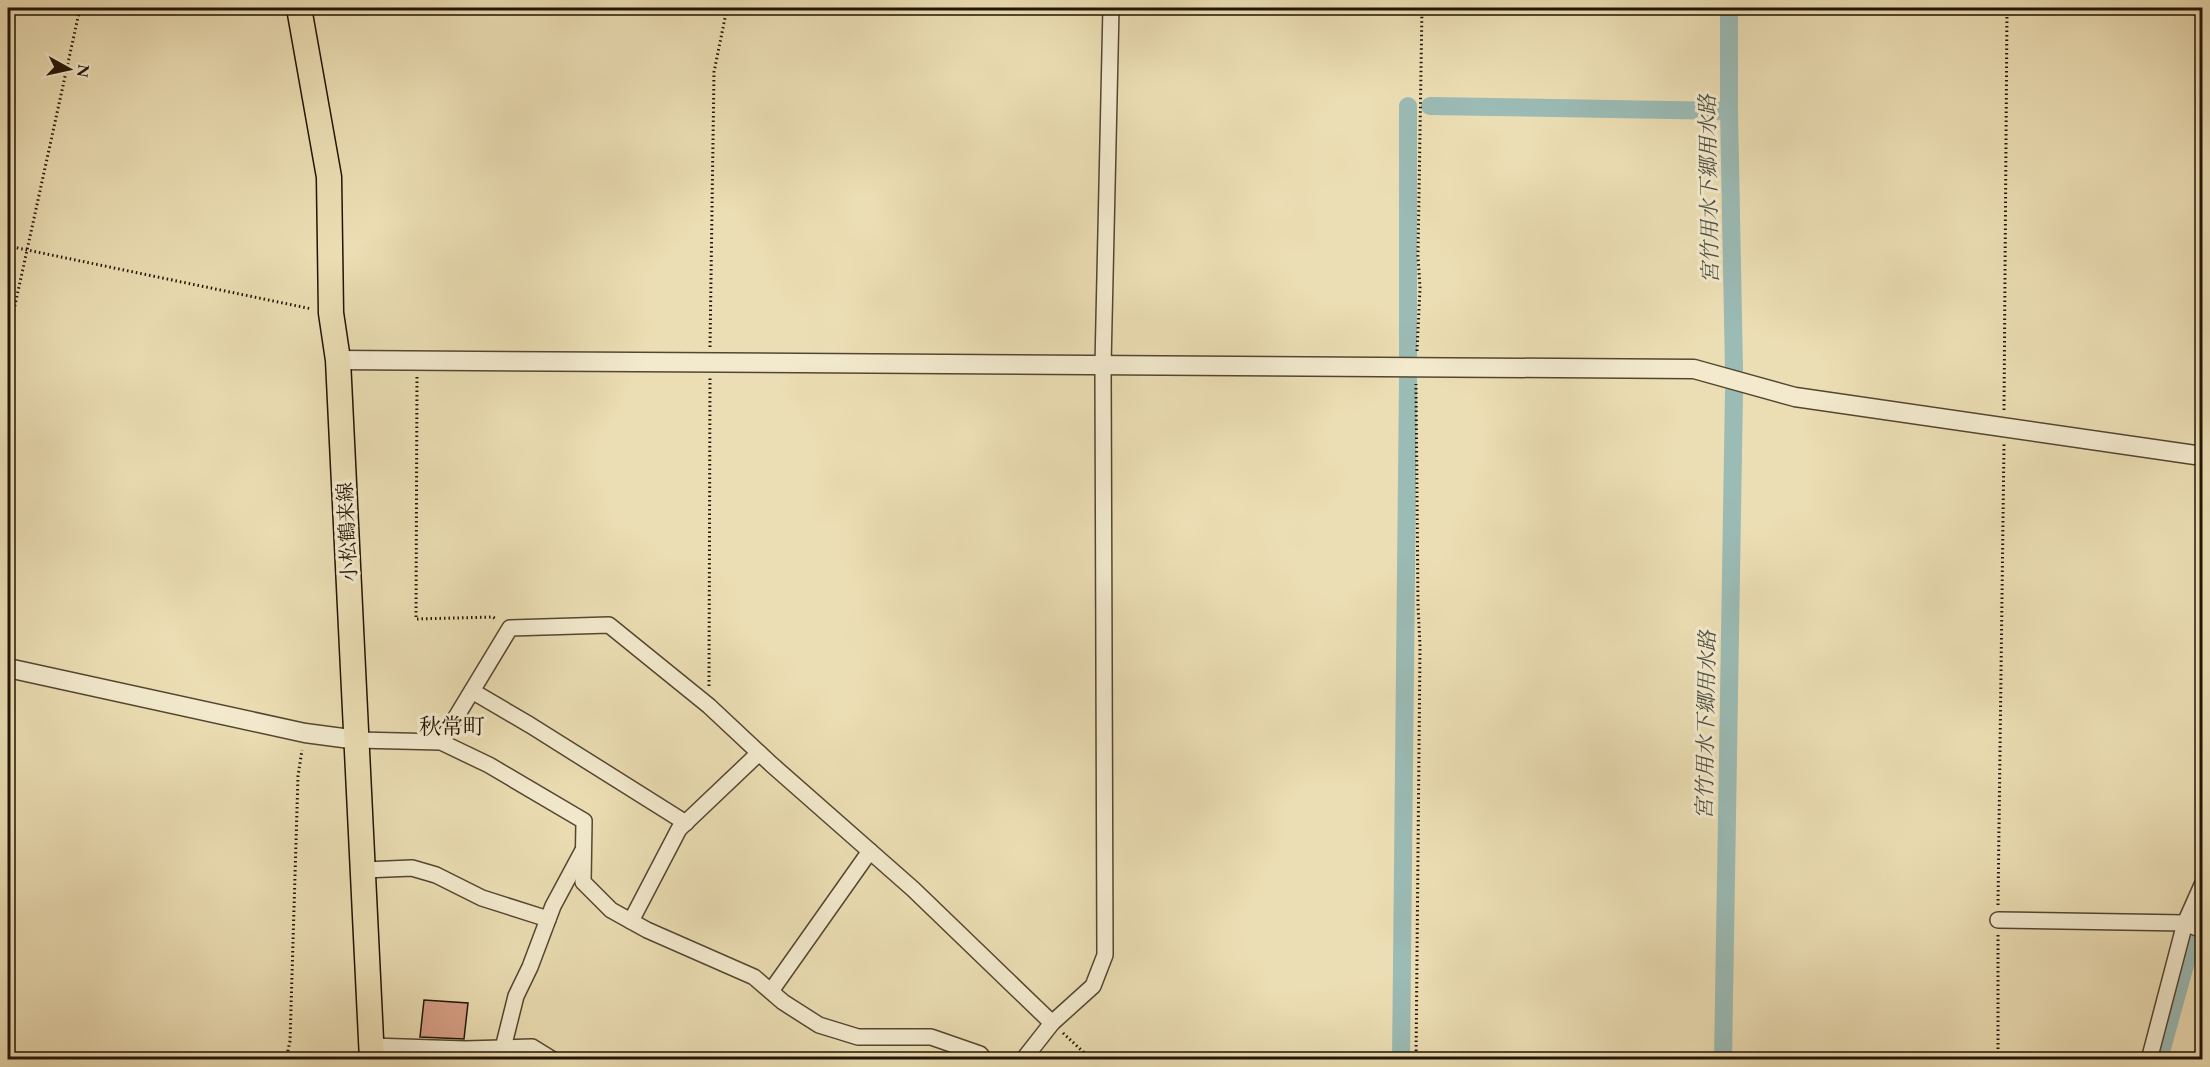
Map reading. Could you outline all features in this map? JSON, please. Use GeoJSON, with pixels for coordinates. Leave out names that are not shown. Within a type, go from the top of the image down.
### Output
{"type":"FeatureCollection","features":[{"type":"Feature","properties":{"kind":"main road","name":"小松鶴来線"},"geometry":{"type":"LineString","coordinates":[[299,8],[329,177],[331,312],[338,360],[372,1053]]}},
{"type":"Feature","properties":{"kind":"street"},"geometry":{"type":"LineString","coordinates":[[1023,1059],[1052,1023],[1093,986],[1105,955],[1103,365],[1111,8]]}},
{"type":"Feature","properties":{"kind":"street"},"geometry":{"type":"LineString","coordinates":[[338,360],[1694,369],[1796,397],[2202,456]]}},
{"type":"Feature","properties":{"kind":"street"},"geometry":{"type":"LineString","coordinates":[[441,742],[510,628],[609,625],[709,706],[913,889],[1052,1023]]}},
{"type":"Feature","properties":{"kind":"street"},"geometry":{"type":"LineString","coordinates":[[8,669],[305,733],[358,740],[441,742],[489,765],[585,821],[583,882],[611,910],[754,977],[783,1002],[819,1025],[858,1037],[931,1037],[980,1054],[985,1059]]}},
{"type":"Feature","properties":{"kind":"street"},"geometry":{"type":"LineString","coordinates":[[472,691],[530,724],[686,823]]}},
{"type":"Feature","properties":{"kind":"street"},"geometry":{"type":"LineString","coordinates":[[631,921],[679,829],[759,753]]}},
{"type":"Feature","properties":{"kind":"street"},"geometry":{"type":"LineString","coordinates":[[503,1048],[516,996],[530,967],[553,906],[584,850]]}},
{"type":"Feature","properties":{"kind":"street"},"geometry":{"type":"LineString","coordinates":[[771,991],[870,851]]}},
{"type":"Feature","properties":{"kind":"street"},"geometry":{"type":"LineString","coordinates":[[364,870],[412,868],[420,870],[436,875],[482,897],[548,919]]}},
{"type":"Feature","properties":{"kind":"street"},"geometry":{"type":"LineString","coordinates":[[2149,1059],[2185,923],[2202,885]]}},
{"type":"Feature","properties":{"kind":"street"},"geometry":{"type":"LineString","coordinates":[[1998,920],[2185,923],[2202,930]]}},
{"type":"Feature","properties":{"kind":"street"},"geometry":{"type":"LineString","coordinates":[[372,1053],[465,1054],[503,1048],[532,1047],[553,1059]]}},
{"type":"Feature","properties":{"kind":"path"},"geometry":{"type":"LineString","coordinates":[[8,337],[80,8]]}},
{"type":"Feature","properties":{"kind":"path"},"geometry":{"type":"LineString","coordinates":[[709,706],[714,72],[728,8]]}},
{"type":"Feature","properties":{"kind":"path"},"geometry":{"type":"LineString","coordinates":[[1416,1059],[1420,646],[1416,368],[1420,288],[1418,256],[1422,8]]}},
{"type":"Feature","properties":{"kind":"path"},"geometry":{"type":"LineString","coordinates":[[1998,1059],[2007,8]]}},
{"type":"Feature","properties":{"kind":"path"},"geometry":{"type":"LineString","coordinates":[[8,246],[331,312]]}},
{"type":"Feature","properties":{"kind":"path"},"geometry":{"type":"LineString","coordinates":[[417,360],[416,619],[493,617],[510,628]]}},
{"type":"Feature","properties":{"kind":"path"},"geometry":{"type":"LineString","coordinates":[[286,1059],[290,1041],[298,776],[305,733]]}},
{"type":"Feature","properties":{"kind":"path"},"geometry":{"type":"LineString","coordinates":[[1052,1023],[1092,1059]]}},
{"type":"Feature","properties":{"kind":"building"},"geometry":{"type":"Polygon","coordinates":[[[424,1000],[468,1003],[464,1039],[420,1037],[424,1000]]]}},
{"type":"Feature","properties":{"kind":"waterway","name":"宮竹用水下郷用水路"},"geometry":{"type":"LineString","coordinates":[[1729,8],[1734,370]]}},
{"type":"Feature","properties":{"kind":"waterway"},"geometry":{"type":"LineString","coordinates":[[1408,106],[1408,356]]}},
{"type":"Feature","properties":{"kind":"waterway"},"geometry":{"type":"LineString","coordinates":[[1430,106],[1729,111]]}},
{"type":"Feature","properties":{"kind":"waterway"},"geometry":{"type":"LineString","coordinates":[[1401,1060],[1408,378]]}},
{"type":"Feature","properties":{"kind":"waterway","name":"宮竹用水下郷用水路"},"geometry":{"type":"LineString","coordinates":[[1723,1060],[1734,391]]}},
{"type":"Feature","properties":{"kind":"waterway"},"geometry":{"type":"LineString","coordinates":[[2198,920],[2202,905]]}},
{"type":"Feature","properties":{"kind":"waterway"},"geometry":{"type":"LineString","coordinates":[[2159,1059],[2193,936]]}},
{"type":"Feature","properties":{"kind":"district","name":"秋常町"},"geometry":{"type":"Point","coordinates":[452,726]}}]}
